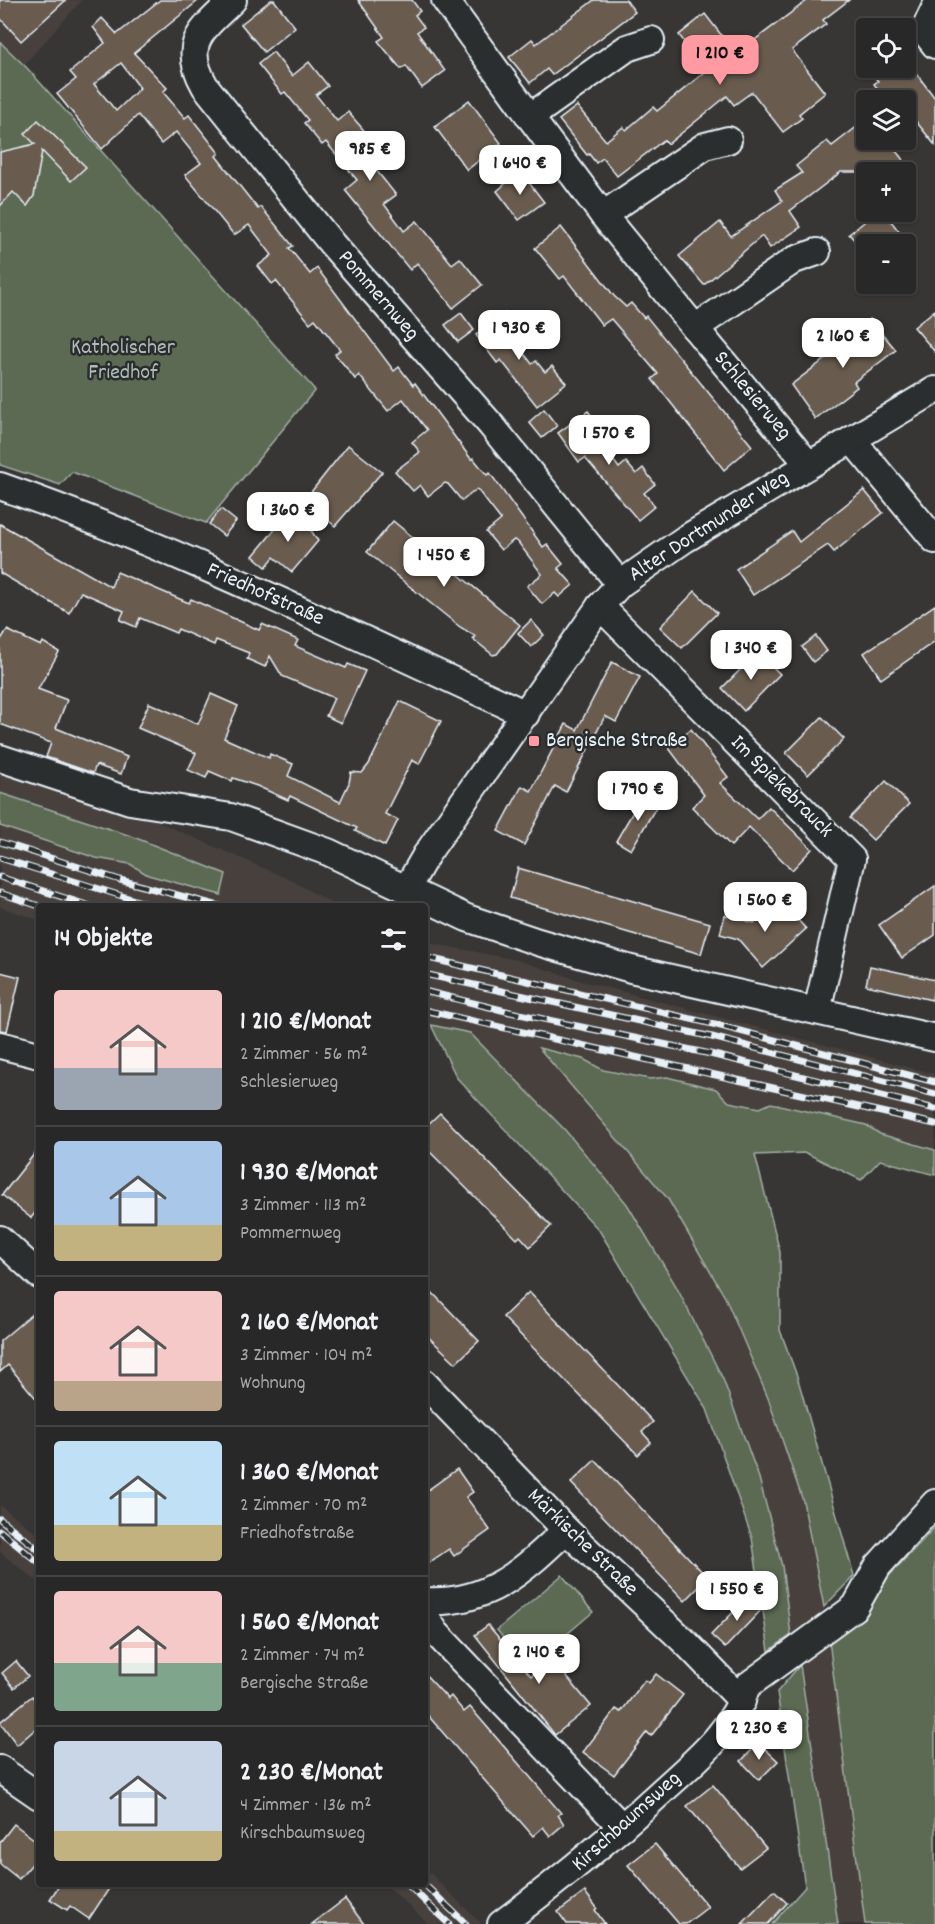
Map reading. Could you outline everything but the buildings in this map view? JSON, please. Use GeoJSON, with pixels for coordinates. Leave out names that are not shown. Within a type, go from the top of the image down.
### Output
{"type":"FeatureCollection","features":[{"type":"Feature","properties":{"kind":"street","name":"Pommernweg"},"geometry":{"type":"LineString","coordinates":[[233,0],[203,28],[195,42],[195,69],[205,86],[332,243],[491,425],[620,584]]}},
{"type":"Feature","properties":{"kind":"street","name":"Schlesierweg"},"geometry":{"type":"LineString","coordinates":[[445,0],[603,215],[808,464]]}},
{"type":"Feature","properties":{"kind":"street"},"geometry":{"type":"LineString","coordinates":[[935,8],[924,31],[935,45]]}},
{"type":"Feature","properties":{"kind":"street"},"geometry":{"type":"LineString","coordinates":[[530,117],[627,48],[651,40]]}},
{"type":"Feature","properties":{"kind":"street"},"geometry":{"type":"LineString","coordinates":[[603,215],[705,146],[728,140]]}},
{"type":"Feature","properties":{"kind":"street","name":"Schlesierweg"},"geometry":{"type":"LineString","coordinates":[[695,328],[794,260],[817,252]]}},
{"type":"Feature","properties":{"kind":"street","name":"Alter Dortmunder Weg"},"geometry":{"type":"LineString","coordinates":[[406,890],[426,855],[600,606],[620,584],[678,543],[935,390]]}},
{"type":"Feature","properties":{"kind":"street"},"geometry":{"type":"LineString","coordinates":[[852,441],[935,540]]}},
{"type":"Feature","properties":{"kind":"street","name":"Friedhofstraße"},"geometry":{"type":"LineString","coordinates":[[0,486],[45,501],[226,577],[526,714]]}},
{"type":"Feature","properties":{"kind":"street","name":"Im Spiekebrauck"},"geometry":{"type":"LineString","coordinates":[[600,606],[852,859],[817,1011]]}},
{"type":"Feature","properties":{"kind":"street"},"geometry":{"type":"LineString","coordinates":[[0,758],[130,801],[231,817],[328,852],[467,918],[631,969],[935,1038]]}},
{"type":"Feature","properties":{"kind":"street"},"geometry":{"type":"LineString","coordinates":[[0,1045],[36,1054]]}},
{"type":"Feature","properties":{"kind":"street"},"geometry":{"type":"LineString","coordinates":[[0,1239],[36,1272]]}},
{"type":"Feature","properties":{"kind":"street","name":"Märkische Straße"},"geometry":{"type":"LineString","coordinates":[[428,1387],[566,1530],[687,1644],[742,1701]]}},
{"type":"Feature","properties":{"kind":"street","name":"Kirschbaumsweg"},"geometry":{"type":"LineString","coordinates":[[501,1924],[575,1869],[703,1754],[728,1726],[742,1701],[747,1686],[855,1607],[878,1566],[935,1503]]}},
{"type":"Feature","properties":{"kind":"street"},"geometry":{"type":"LineString","coordinates":[[428,1601],[462,1600],[485,1593],[535,1560],[566,1530]]}},
{"type":"Feature","properties":{"kind":"street"},"geometry":{"type":"LineString","coordinates":[[428,1620],[436,1633],[622,1827]]}},
{"type":"Feature","properties":{"kind":"street"},"geometry":{"type":"LineString","coordinates":[[0,1769],[36,1794]]}},
{"type":"Feature","properties":{"kind":"shaded area"},"geometry":{"type":"Polygon","coordinates":[[[0,0],[82,0],[24,65],[0,42],[0,0]]]}},
{"type":"Feature","properties":{"kind":"shaded area"},"geometry":{"type":"Polygon","coordinates":[[[0,769],[140,814],[293,881],[331,903],[36,903],[36,919],[0,907],[0,769]]]}},
{"type":"Feature","properties":{"kind":"shaded area"},"geometry":{"type":"Polygon","coordinates":[[[428,943],[517,960],[582,981],[935,1074],[935,1150],[880,1134],[866,1125],[771,1103],[760,1108],[729,1102],[716,1089],[667,1077],[650,1079],[603,1070],[583,1059],[540,1049],[668,1199],[725,1297],[768,1398],[803,1501],[824,1607],[865,1924],[838,1924],[800,1665],[791,1635],[782,1566],[759,1478],[723,1379],[676,1286],[627,1204],[565,1130],[431,1025],[428,1026],[428,943]]]}},
{"type":"Feature","properties":{"kind":"shaded area"},"geometry":{"type":"Polygon","coordinates":[[[0,1505],[36,1533],[36,1581],[0,1552],[0,1505]]]}},
{"type":"Feature","properties":{"kind":"shaded area"},"geometry":{"type":"Polygon","coordinates":[[[428,1871],[482,1924],[429,1924],[388,1887],[428,1887],[428,1871]]]}},
{"type":"Feature","properties":{"kind":"green space","name":"Katholischer Friedhof"},"geometry":{"type":"Polygon","coordinates":[[[0,42],[27,68],[315,390],[206,523],[72,472],[60,485],[0,465],[0,42]]]}},
{"type":"Feature","properties":{"kind":"green space"},"geometry":{"type":"Polygon","coordinates":[[[0,793],[131,836],[226,874],[221,895],[148,875],[130,864],[96,858],[0,826],[0,793]]]}},
{"type":"Feature","properties":{"kind":"green space"},"geometry":{"type":"Polygon","coordinates":[[[431,1025],[470,1033],[565,1130],[627,1204],[676,1286],[723,1379],[759,1478],[782,1566],[791,1635],[769,1651],[752,1538],[707,1409],[599,1230],[457,1078],[431,1025]]]}},
{"type":"Feature","properties":{"kind":"green space"},"geometry":{"type":"Polygon","coordinates":[[[539,1048],[583,1059],[603,1070],[650,1079],[667,1077],[716,1089],[729,1102],[760,1108],[771,1103],[866,1125],[880,1134],[935,1150],[935,1175],[880,1160],[861,1180],[806,1153],[755,1155],[780,1252],[780,1330],[797,1376],[854,1576],[824,1607],[803,1501],[768,1398],[725,1297],[668,1199],[539,1048]]]}},
{"type":"Feature","properties":{"kind":"green space"},"geometry":{"type":"Polygon","coordinates":[[[935,1527],[935,1924],[865,1924],[829,1640],[935,1527]]]}},
{"type":"Feature","properties":{"kind":"green space"},"geometry":{"type":"Polygon","coordinates":[[[562,1575],[593,1612],[528,1667],[497,1630],[562,1575]]]}},
{"type":"Feature","properties":{"kind":"green space"},"geometry":{"type":"Polygon","coordinates":[[[800,1665],[838,1924],[772,1924],[805,1887],[777,1692],[800,1665]]]}},
{"type":"Feature","properties":{"kind":"railway"},"geometry":{"type":"LineString","coordinates":[[0,842],[120,880],[208,903]]}},
{"type":"Feature","properties":{"kind":"railway"},"geometry":{"type":"LineString","coordinates":[[0,858],[144,903]]}},
{"type":"Feature","properties":{"kind":"railway"},"geometry":{"type":"LineString","coordinates":[[0,877],[81,903]]}},
{"type":"Feature","properties":{"kind":"railway"},"geometry":{"type":"LineString","coordinates":[[0,893],[36,905]]}},
{"type":"Feature","properties":{"kind":"railway"},"geometry":{"type":"LineString","coordinates":[[428,958],[717,1025],[935,1082]]}},
{"type":"Feature","properties":{"kind":"railway"},"geometry":{"type":"LineString","coordinates":[[428,975],[712,1037],[935,1094]]}},
{"type":"Feature","properties":{"kind":"railway"},"geometry":{"type":"LineString","coordinates":[[428,992],[510,1012],[706,1053],[935,1109]]}},
{"type":"Feature","properties":{"kind":"railway"},"geometry":{"type":"LineString","coordinates":[[428,1011],[935,1124]]}},
{"type":"Feature","properties":{"kind":"railway"},"geometry":{"type":"LineString","coordinates":[[0,1519],[36,1548]]}},
{"type":"Feature","properties":{"kind":"railway"},"geometry":{"type":"LineString","coordinates":[[0,1531],[36,1561]]}},
{"type":"Feature","properties":{"kind":"railway"},"geometry":{"type":"LineString","coordinates":[[410,1887],[449,1924]]}},
{"type":"Feature","properties":{"kind":"railway"},"geometry":{"type":"LineString","coordinates":[[427,1887],[466,1924]]}},
{"type":"Feature","properties":{"kind":"place","name":"Bergische Straße"},"geometry":{"type":"Point","coordinates":[534,741]}}]}
